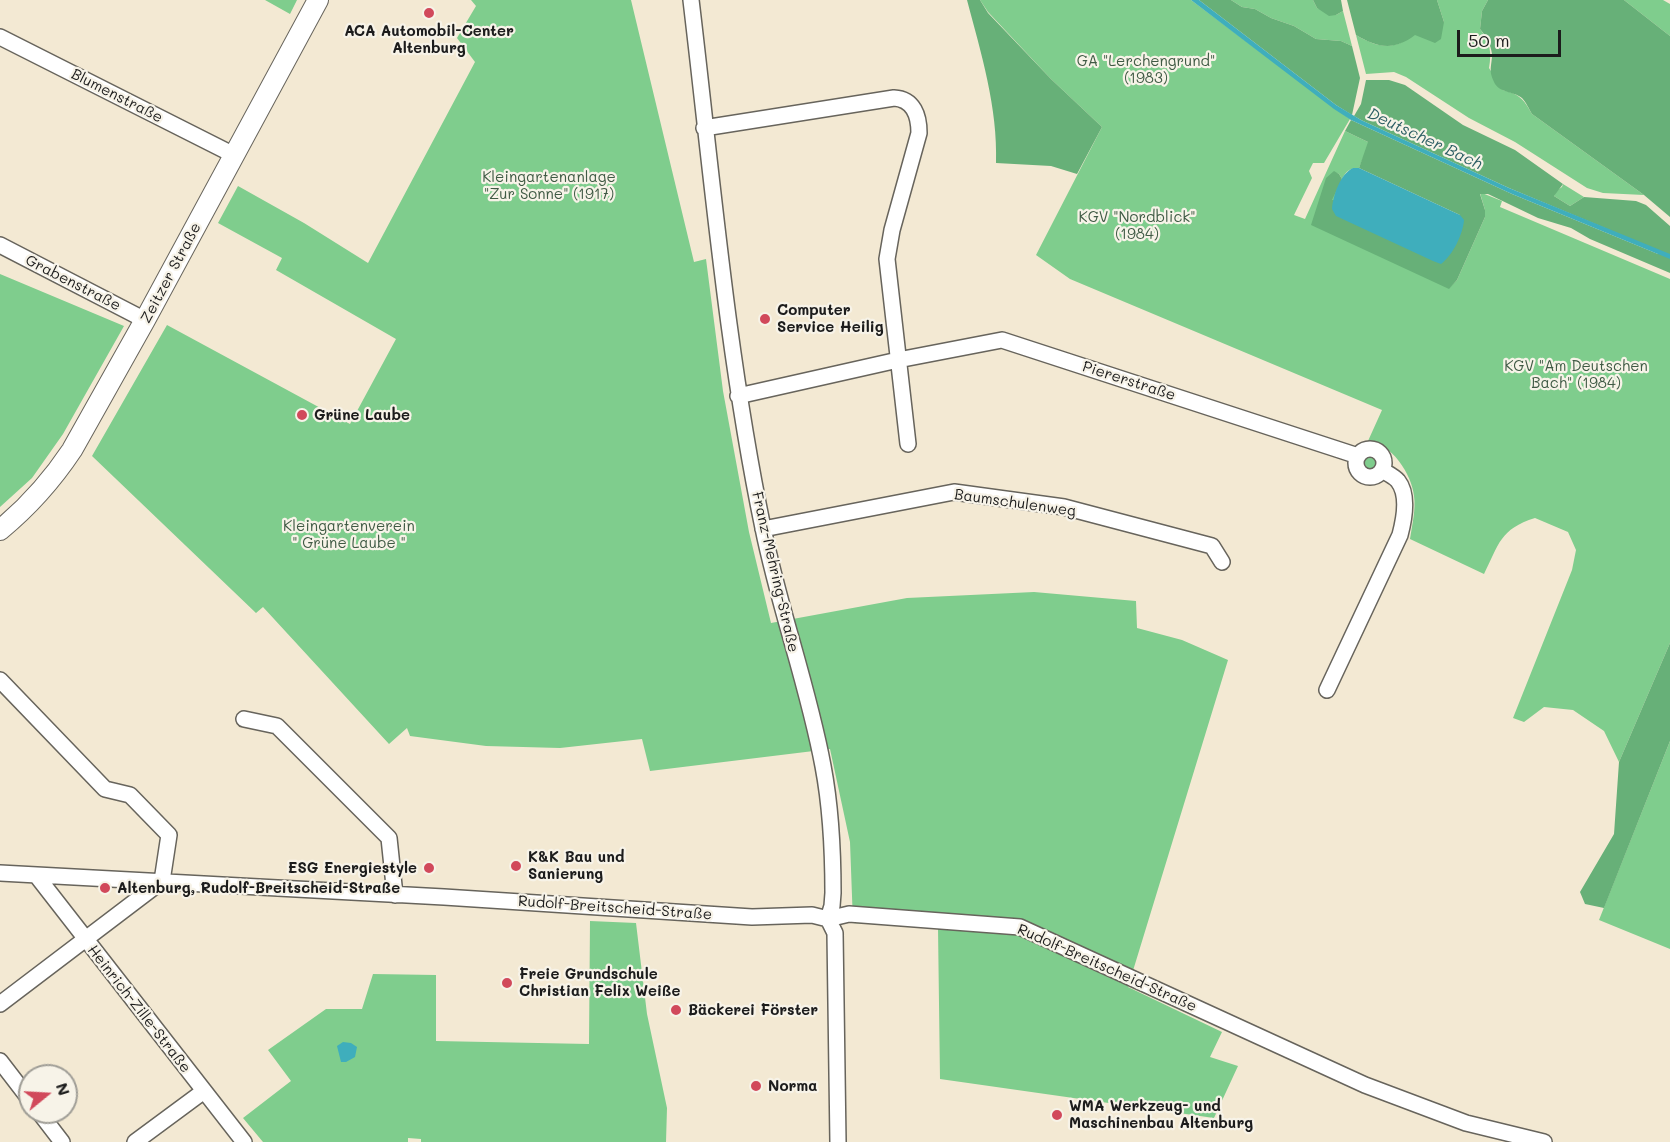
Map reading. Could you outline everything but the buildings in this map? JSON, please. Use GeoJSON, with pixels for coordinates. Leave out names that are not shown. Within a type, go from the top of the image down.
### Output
{"type":"FeatureCollection","features":[{"type":"Feature","properties":{"kind":"main road","name":"Zeitzer Straße"},"geometry":{"type":"LineString","coordinates":[[0,530],[37,495],[60,468],[146,320],[318,0]]}},
{"type":"Feature","properties":{"kind":"street","name":"Franz-Mehring-Straße"},"geometry":{"type":"LineString","coordinates":[[691,0],[704,128],[738,396],[763,529],[824,768],[833,868],[832,906],[828,920],[835,933],[838,1142]]}},
{"type":"Feature","properties":{"kind":"street","name":"Blumenstraße"},"geometry":{"type":"LineString","coordinates":[[0,37],[234,155]]}},
{"type":"Feature","properties":{"kind":"street"},"geometry":{"type":"LineString","coordinates":[[704,128],[894,98],[903,99],[911,104],[919,123],[919,133],[892,230],[887,259],[908,444]]}},
{"type":"Feature","properties":{"kind":"street","name":"Grabenstraße"},"geometry":{"type":"LineString","coordinates":[[0,245],[146,320]]}},
{"type":"Feature","properties":{"kind":"street","name":"Piererstraße"},"geometry":{"type":"LineString","coordinates":[[738,396],[898,360],[1002,340],[1358,456],[1364,450],[1377,451],[1384,461],[1382,470],[1399,482],[1403,494],[1405,508],[1400,535],[1327,690]]}},
{"type":"Feature","properties":{"kind":"street","name":"Baumschulenweg"},"geometry":{"type":"LineString","coordinates":[[763,529],[954,492],[1064,507],[1212,546],[1222,562]]}},
{"type":"Feature","properties":{"kind":"street"},"geometry":{"type":"LineString","coordinates":[[0,680],[105,789],[130,795],[169,835],[162,880],[0,1005]]}},
{"type":"Feature","properties":{"kind":"street"},"geometry":{"type":"LineString","coordinates":[[244,719],[277,726],[389,838],[395,895]]}},
{"type":"Feature","properties":{"kind":"street","name":"Rudolf-Breitscheid-Straße"},"geometry":{"type":"LineString","coordinates":[[0,873],[162,880],[752,917],[812,915],[828,920],[849,914],[1020,927],[1365,1084],[1466,1124],[1544,1142]]}},
{"type":"Feature","properties":{"kind":"street","name":"Heinrich-Zille-Straße"},"geometry":{"type":"LineString","coordinates":[[36,875],[244,1142]]}},
{"type":"Feature","properties":{"kind":"street"},"geometry":{"type":"LineString","coordinates":[[0,1061],[18,1084]]}},
{"type":"Feature","properties":{"kind":"street"},"geometry":{"type":"LineString","coordinates":[[135,1142],[204,1091]]}},
{"type":"Feature","properties":{"kind":"street"},"geometry":{"type":"LineString","coordinates":[[48,1124],[62,1142]]}},
{"type":"Feature","properties":{"kind":"green space"},"geometry":{"type":"Polygon","coordinates":[[[265,0],[297,0],[290,14],[265,0]]]}},
{"type":"Feature","properties":{"kind":"green space"},"geometry":{"type":"Polygon","coordinates":[[[471,0],[631,0],[694,262],[706,259],[723,391],[749,532],[771,623],[907,598],[1034,592],[1136,601],[1137,628],[1182,640],[1228,660],[1128,987],[1222,1032],[1210,1057],[1238,1066],[1214,1118],[940,1079],[938,928],[853,923],[850,842],[830,749],[650,771],[642,739],[560,748],[486,746],[410,736],[407,728],[389,744],[263,607],[256,613],[92,456],[167,325],[350,424],[396,339],[276,270],[282,258],[218,223],[238,186],[304,223],[368,263],[475,62],[457,38],[476,6],[471,0]]]}},
{"type":"Feature","properties":{"kind":"green space"},"geometry":{"type":"Polygon","coordinates":[[[967,0],[980,0],[988,13],[1051,79],[1102,127],[1077,174],[1051,166],[996,163],[991,101],[967,0]]]}},
{"type":"Feature","properties":{"kind":"green space"},"geometry":{"type":"Polygon","coordinates":[[[980,0],[1191,0],[1350,119],[1324,163],[1313,163],[1309,171],[1312,178],[1294,215],[1305,219],[1345,131],[1368,142],[1368,146],[1359,168],[1349,170],[1342,179],[1334,172],[1450,287],[1457,280],[1485,217],[1480,193],[1502,201],[1500,207],[1670,279],[1670,643],[1619,762],[1604,731],[1573,710],[1544,707],[1524,722],[1513,718],[1572,570],[1576,550],[1568,532],[1535,518],[1523,522],[1502,539],[1484,574],[1410,539],[1414,501],[1409,478],[1392,453],[1385,447],[1368,441],[1382,410],[1070,279],[1036,255],[1102,127],[1051,79],[988,12],[980,0]]]}},
{"type":"Feature","properties":{"kind":"green space"},"geometry":{"type":"Polygon","coordinates":[[[1199,0],[1231,0],[1242,7],[1255,9],[1271,18],[1294,26],[1316,39],[1341,41],[1352,46],[1360,78],[1352,115],[1336,105],[1199,0]]]}},
{"type":"Feature","properties":{"kind":"green space"},"geometry":{"type":"Polygon","coordinates":[[[1231,0],[1313,0],[1317,8],[1336,15],[1343,11],[1352,46],[1341,41],[1316,39],[1294,26],[1271,18],[1255,9],[1242,7],[1231,0]]]}},
{"type":"Feature","properties":{"kind":"green space"},"geometry":{"type":"Polygon","coordinates":[[[1313,0],[1341,0],[1343,11],[1329,16],[1317,8],[1313,0]]]}},
{"type":"Feature","properties":{"kind":"green space"},"geometry":{"type":"Polygon","coordinates":[[[1347,0],[1437,0],[1444,22],[1441,39],[1435,43],[1415,35],[1400,44],[1386,46],[1372,43],[1356,35],[1347,0]]]}},
{"type":"Feature","properties":{"kind":"green space"},"geometry":{"type":"Polygon","coordinates":[[[1437,0],[1488,0],[1482,11],[1480,29],[1489,47],[1489,68],[1503,90],[1520,98],[1532,114],[1644,195],[1603,193],[1587,188],[1515,142],[1469,118],[1406,77],[1394,72],[1366,74],[1356,35],[1372,43],[1386,46],[1400,43],[1414,34],[1423,36],[1444,22],[1437,0]]]}},
{"type":"Feature","properties":{"kind":"green space"},"geometry":{"type":"Polygon","coordinates":[[[1488,0],[1624,0],[1670,36],[1670,217],[1644,195],[1532,114],[1522,98],[1496,86],[1491,74],[1491,47],[1480,29],[1482,11],[1488,0]]]}},
{"type":"Feature","properties":{"kind":"green space"},"geometry":{"type":"Polygon","coordinates":[[[1624,0],[1663,0],[1670,4],[1670,36],[1624,0]]]}},
{"type":"Feature","properties":{"kind":"green space"},"geometry":{"type":"Polygon","coordinates":[[[1366,80],[1389,80],[1405,85],[1463,125],[1515,150],[1563,184],[1554,196],[1570,206],[1584,197],[1636,201],[1646,205],[1670,226],[1670,273],[1590,239],[1571,228],[1538,218],[1488,194],[1480,194],[1485,217],[1457,280],[1449,289],[1311,225],[1326,178],[1334,171],[1342,179],[1332,200],[1460,215],[1359,168],[1368,142],[1345,131],[1351,120],[1512,194],[1658,254],[1660,251],[1509,188],[1354,116],[1361,104],[1366,80]]]}},
{"type":"Feature","properties":{"kind":"green space"},"geometry":{"type":"Polygon","coordinates":[[[1563,184],[1584,197],[1570,206],[1554,196],[1563,184]]]}},
{"type":"Feature","properties":{"kind":"green space"},"geometry":{"type":"Polygon","coordinates":[[[0,274],[124,326],[63,434],[32,478],[0,507],[0,274]]]}},
{"type":"Feature","properties":{"kind":"green space"},"geometry":{"type":"Polygon","coordinates":[[[1370,455],[1376,457],[1378,463],[1376,469],[1370,471],[1364,469],[1362,463],[1364,457],[1370,455]]]}},
{"type":"Feature","properties":{"kind":"green space"},"geometry":{"type":"Polygon","coordinates":[[[1670,643],[1670,741],[1604,908],[1585,904],[1580,892],[1614,834],[1619,762],[1670,643]]]}},
{"type":"Feature","properties":{"kind":"green space"},"geometry":{"type":"Polygon","coordinates":[[[1670,741],[1670,949],[1599,920],[1670,741]]]}},
{"type":"Feature","properties":{"kind":"green space"},"geometry":{"type":"Polygon","coordinates":[[[590,921],[636,923],[647,1014],[667,1108],[666,1142],[421,1142],[421,1139],[408,1138],[408,1142],[263,1142],[243,1118],[291,1081],[268,1050],[326,1009],[362,1009],[373,974],[436,975],[436,1041],[589,1044],[590,921]]]}},
{"type":"Feature","properties":{"kind":"water"},"geometry":{"type":"Polygon","coordinates":[[[1191,0],[1199,0],[1336,105],[1361,120],[1509,188],[1670,254],[1670,259],[1512,194],[1351,120],[1191,0]]]}},
{"type":"Feature","properties":{"kind":"water"},"geometry":{"type":"Polygon","coordinates":[[[1353,168],[1359,168],[1460,215],[1464,220],[1462,232],[1457,244],[1441,264],[1336,216],[1332,209],[1336,192],[1344,175],[1353,168]]]}},
{"type":"Feature","properties":{"kind":"water"},"geometry":{"type":"Polygon","coordinates":[[[343,1042],[357,1047],[355,1057],[346,1062],[341,1062],[337,1046],[343,1042]]]}},
{"type":"Feature","properties":{"kind":"place","name":"ACA Automobil-Center Altenburg"},"geometry":{"type":"Point","coordinates":[429,13]}},
{"type":"Feature","properties":{"kind":"place","name":"Computer Service Heilig"},"geometry":{"type":"Point","coordinates":[765,319]}},
{"type":"Feature","properties":{"kind":"place","name":"Grüne Laube"},"geometry":{"type":"Point","coordinates":[302,415]}},
{"type":"Feature","properties":{"kind":"place","name":"K&K Bau und Sanierung"},"geometry":{"type":"Point","coordinates":[516,866]}},
{"type":"Feature","properties":{"kind":"place","name":"ESG Energiestyle"},"geometry":{"type":"Point","coordinates":[429,868]}},
{"type":"Feature","properties":{"kind":"place","name":"Altenburg, Rudolf-Breitscheid-Straße"},"geometry":{"type":"Point","coordinates":[105,888]}},
{"type":"Feature","properties":{"kind":"place","name":"Freie Grundschule Christian Felix Weiße"},"geometry":{"type":"Point","coordinates":[507,983]}},
{"type":"Feature","properties":{"kind":"place","name":"Bäckerei Förster"},"geometry":{"type":"Point","coordinates":[676,1010]}},
{"type":"Feature","properties":{"kind":"place","name":"Norma"},"geometry":{"type":"Point","coordinates":[756,1086]}},
{"type":"Feature","properties":{"kind":"place","name":"WMA Werkzeug- und Maschinenbau Altenburg"},"geometry":{"type":"Point","coordinates":[1057,1115]}},
{"type":"Feature","properties":{"kind":"park label","name":"GA \"Lerchengrund\" (1983)"},"geometry":{"type":"Point","coordinates":[1146,70]}},
{"type":"Feature","properties":{"kind":"park label","name":"Kleingartenanlage \"Zur Sonne\" (1917)"},"geometry":{"type":"Point","coordinates":[549,186]}},
{"type":"Feature","properties":{"kind":"park label","name":"KGV \"Nordblick\" (1984)"},"geometry":{"type":"Point","coordinates":[1137,226]}},
{"type":"Feature","properties":{"kind":"park label","name":"KGV \"Am Deutschen Bach\" (1984)"},"geometry":{"type":"Point","coordinates":[1576,374]}},
{"type":"Feature","properties":{"kind":"park label","name":"Kleingartenverein \" Grüne Laube \""},"geometry":{"type":"Point","coordinates":[349,534]}},
{"type":"Feature","properties":{"kind":"water label","name":"Deutscher Bach"},"geometry":{"type":"Point","coordinates":[1425,139]}}]}
